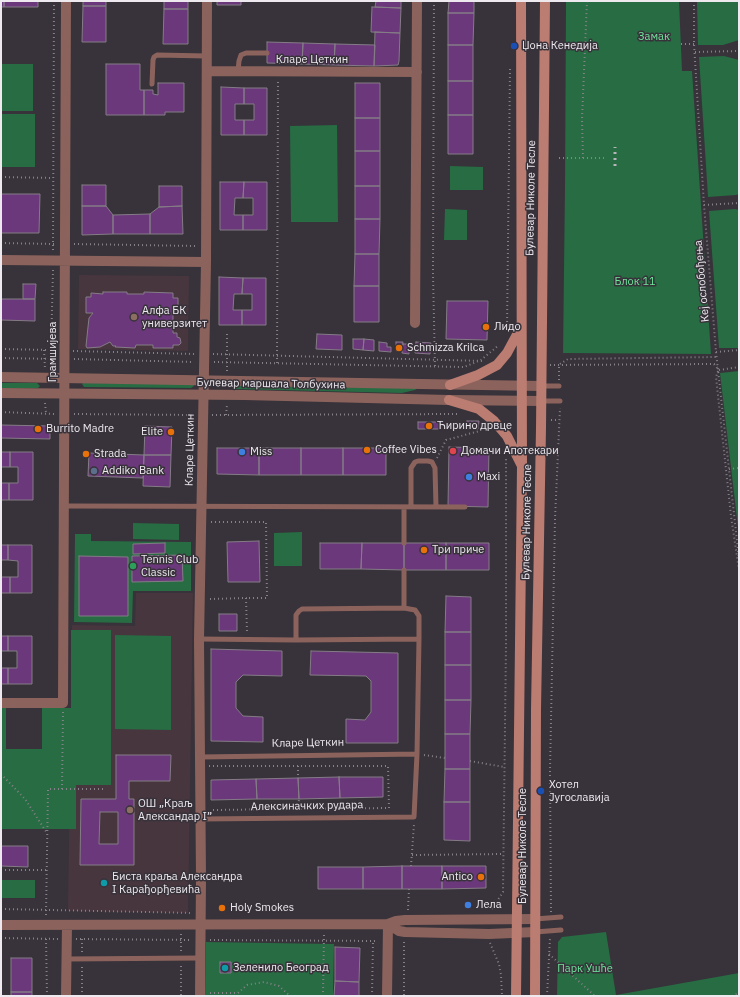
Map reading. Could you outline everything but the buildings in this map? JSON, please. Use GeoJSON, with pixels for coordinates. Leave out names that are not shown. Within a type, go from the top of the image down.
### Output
{"type":"FeatureCollection","features":[{"type":"Feature","properties":{"kind":"main road","name":"Булевар Николе Тесле"},"geometry":{"type":"LineString","coordinates":[[516,996],[522,466],[522,1]]}},
{"type":"Feature","properties":{"kind":"main road","name":"Булевар Николе Тесле"},"geometry":{"type":"LineString","coordinates":[[535,996],[536,709],[545,1]]}},
{"type":"Feature","properties":{"kind":"main road"},"geometry":{"type":"LineString","coordinates":[[450,385],[478,375],[496,365],[508,352],[522,325]]}},
{"type":"Feature","properties":{"kind":"main road"},"geometry":{"type":"LineString","coordinates":[[449,400],[479,409],[494,421],[507,436],[522,466]]}},
{"type":"Feature","properties":{"kind":"street","name":"Грамшијева"},"geometry":{"type":"LineString","coordinates":[[63,703],[66,1]]}},
{"type":"Feature","properties":{"kind":"street","name":"Кларе Цеткин"},"geometry":{"type":"LineString","coordinates":[[201,925],[200,819],[202,761],[199,639],[206,262],[207,1]]}},
{"type":"Feature","properties":{"kind":"street"},"geometry":{"type":"LineString","coordinates":[[415,323],[417,1]]}},
{"type":"Feature","properties":{"kind":"street","name":"Кларе Цеткин"},"geometry":{"type":"LineString","coordinates":[[207,71],[417,72]]}},
{"type":"Feature","properties":{"kind":"street"},"geometry":{"type":"LineString","coordinates":[[1,260],[206,262]]}},
{"type":"Feature","properties":{"kind":"street","name":"Булевар маршала Толбухина"},"geometry":{"type":"LineString","coordinates":[[1,377],[541,386]]}},
{"type":"Feature","properties":{"kind":"street","name":"Булевар маршала Толбухина"},"geometry":{"type":"LineString","coordinates":[[1,393],[541,401]]}},
{"type":"Feature","properties":{"kind":"street"},"geometry":{"type":"LineString","coordinates":[[1,703],[63,703]]}},
{"type":"Feature","properties":{"kind":"street"},"geometry":{"type":"LineString","coordinates":[[1,925],[388,924],[400,920],[535,919]]}},
{"type":"Feature","properties":{"kind":"street"},"geometry":{"type":"LineString","coordinates":[[388,924],[399,931],[405,932],[489,934],[536,932]]}},
{"type":"Feature","properties":{"kind":"street"},"geometry":{"type":"LineString","coordinates":[[387,996],[388,924]]}},
{"type":"Feature","properties":{"kind":"street"},"geometry":{"type":"LineString","coordinates":[[66,925],[66,996]]}},
{"type":"Feature","properties":{"kind":"street"},"geometry":{"type":"LineString","coordinates":[[201,925],[200,958],[204,994]]}},
{"type":"Feature","properties":{"kind":"lane"},"geometry":{"type":"LineString","coordinates":[[238,71],[241,55],[246,53],[267,53]]}},
{"type":"Feature","properties":{"kind":"lane"},"geometry":{"type":"LineString","coordinates":[[152,84],[153,60],[157,55],[207,56]]}},
{"type":"Feature","properties":{"kind":"lane"},"geometry":{"type":"LineString","coordinates":[[541,386],[559,386]]}},
{"type":"Feature","properties":{"kind":"lane"},"geometry":{"type":"LineString","coordinates":[[541,401],[560,401]]}},
{"type":"Feature","properties":{"kind":"lane"},"geometry":{"type":"LineString","coordinates":[[411,507],[411,468],[412,465],[418,461],[428,461],[434,465],[436,507]]}},
{"type":"Feature","properties":{"kind":"lane"},"geometry":{"type":"LineString","coordinates":[[65,506],[465,508]]}},
{"type":"Feature","properties":{"kind":"lane"},"geometry":{"type":"LineString","coordinates":[[404,507],[404,543]]}},
{"type":"Feature","properties":{"kind":"lane"},"geometry":{"type":"LineString","coordinates":[[404,570],[404,608]]}},
{"type":"Feature","properties":{"kind":"lane"},"geometry":{"type":"LineString","coordinates":[[296,640],[296,615],[302,609],[411,608],[417,611],[419,616],[419,639],[417,754],[414,817]]}},
{"type":"Feature","properties":{"kind":"lane"},"geometry":{"type":"LineString","coordinates":[[199,639],[419,639]]}},
{"type":"Feature","properties":{"kind":"lane","name":"Кларе Цеткин"},"geometry":{"type":"LineString","coordinates":[[202,761],[417,754]]}},
{"type":"Feature","properties":{"kind":"lane","name":"Алексиначких рудара"},"geometry":{"type":"LineString","coordinates":[[200,819],[414,817]]}},
{"type":"Feature","properties":{"kind":"lane"},"geometry":{"type":"LineString","coordinates":[[535,919],[561,918]]}},
{"type":"Feature","properties":{"kind":"lane"},"geometry":{"type":"LineString","coordinates":[[536,932],[561,930]]}},
{"type":"Feature","properties":{"kind":"lane"},"geometry":{"type":"LineString","coordinates":[[67,959],[200,958]]}},
{"type":"Feature","properties":{"kind":"path"},"geometry":{"type":"LineString","coordinates":[[51,350],[54,244],[54,1]]}},
{"type":"Feature","properties":{"kind":"path"},"geometry":{"type":"LineString","coordinates":[[434,1],[433,274],[435,367]]}},
{"type":"Feature","properties":{"kind":"path"},"geometry":{"type":"LineString","coordinates":[[583,158],[582,120],[587,1]]}},
{"type":"Feature","properties":{"kind":"path","name":"Кеј ослобођења"},"geometry":{"type":"LineString","coordinates":[[694,1],[694,44],[704,206],[716,352],[739,559]]}},
{"type":"Feature","properties":{"kind":"path"},"geometry":{"type":"LineString","coordinates":[[681,44],[694,44]]}},
{"type":"Feature","properties":{"kind":"path"},"geometry":{"type":"LineString","coordinates":[[695,52],[739,51]]}},
{"type":"Feature","properties":{"kind":"path"},"geometry":{"type":"LineString","coordinates":[[506,334],[508,327],[510,62]]}},
{"type":"Feature","properties":{"kind":"path"},"geometry":{"type":"LineString","coordinates":[[277,363],[278,71]]}},
{"type":"Feature","properties":{"kind":"path"},"geometry":{"type":"LineString","coordinates":[[559,158],[605,158]]}},
{"type":"Feature","properties":{"kind":"path"},"geometry":{"type":"LineString","coordinates":[[1,177],[53,178]]}},
{"type":"Feature","properties":{"kind":"path"},"geometry":{"type":"LineString","coordinates":[[704,206],[739,203]]}},
{"type":"Feature","properties":{"kind":"path"},"geometry":{"type":"LineString","coordinates":[[1,243],[206,246]]}},
{"type":"Feature","properties":{"kind":"path"},"geometry":{"type":"LineString","coordinates":[[227,332],[227,380]]}},
{"type":"Feature","properties":{"kind":"path"},"geometry":{"type":"LineString","coordinates":[[1,358],[44,359],[65,355],[204,358],[227,362],[464,368],[481,360],[504,341]]}},
{"type":"Feature","properties":{"kind":"path"},"geometry":{"type":"LineString","coordinates":[[1,349],[51,350],[65,355],[204,358],[227,354],[481,360]]}},
{"type":"Feature","properties":{"kind":"path"},"geometry":{"type":"LineString","coordinates":[[44,350],[45,378]]}},
{"type":"Feature","properties":{"kind":"path"},"geometry":{"type":"LineString","coordinates":[[716,352],[739,350]]}},
{"type":"Feature","properties":{"kind":"path"},"geometry":{"type":"LineString","coordinates":[[559,365],[568,359],[717,357]]}},
{"type":"Feature","properties":{"kind":"path"},"geometry":{"type":"LineString","coordinates":[[559,365],[714,364],[719,370]]}},
{"type":"Feature","properties":{"kind":"path"},"geometry":{"type":"LineString","coordinates":[[559,365],[559,386]]}},
{"type":"Feature","properties":{"kind":"path"},"geometry":{"type":"LineString","coordinates":[[719,370],[739,367]]}},
{"type":"Feature","properties":{"kind":"path"},"geometry":{"type":"LineString","coordinates":[[719,370],[716,377],[731,516],[739,570]]}},
{"type":"Feature","properties":{"kind":"path"},"geometry":{"type":"LineString","coordinates":[[550,918],[550,763],[555,519],[560,401]]}},
{"type":"Feature","properties":{"kind":"path"},"geometry":{"type":"LineString","coordinates":[[1,412],[203,415],[460,414]]}},
{"type":"Feature","properties":{"kind":"path"},"geometry":{"type":"LineString","coordinates":[[434,465],[446,440],[492,428]]}},
{"type":"Feature","properties":{"kind":"path"},"geometry":{"type":"LineString","coordinates":[[489,920],[491,910],[504,892],[506,454]]}},
{"type":"Feature","properties":{"kind":"path"},"geometry":{"type":"LineString","coordinates":[[729,470],[739,468]]}},
{"type":"Feature","properties":{"kind":"path"},"geometry":{"type":"LineString","coordinates":[[209,522],[266,522],[267,598],[210,599]]}},
{"type":"Feature","properties":{"kind":"path"},"geometry":{"type":"LineString","coordinates":[[246,598],[247,639]]}},
{"type":"Feature","properties":{"kind":"path"},"geometry":{"type":"LineString","coordinates":[[62,789],[63,703]]}},
{"type":"Feature","properties":{"kind":"path"},"geometry":{"type":"LineString","coordinates":[[417,754],[445,758]]}},
{"type":"Feature","properties":{"kind":"path"},"geometry":{"type":"LineString","coordinates":[[202,761],[298,766],[388,766],[389,808],[206,810]]}},
{"type":"Feature","properties":{"kind":"path"},"geometry":{"type":"LineString","coordinates":[[470,761],[505,767]]}},
{"type":"Feature","properties":{"kind":"path"},"geometry":{"type":"LineString","coordinates":[[298,766],[298,778]]}},
{"type":"Feature","properties":{"kind":"path"},"geometry":{"type":"LineString","coordinates":[[1,774],[25,799],[47,834]]}},
{"type":"Feature","properties":{"kind":"path"},"geometry":{"type":"LineString","coordinates":[[46,925],[48,789],[106,789]]}},
{"type":"Feature","properties":{"kind":"path"},"geometry":{"type":"LineString","coordinates":[[298,799],[298,809]]}},
{"type":"Feature","properties":{"kind":"path"},"geometry":{"type":"LineString","coordinates":[[411,866],[414,817]]}},
{"type":"Feature","properties":{"kind":"path"},"geometry":{"type":"LineString","coordinates":[[412,855],[504,854]]}},
{"type":"Feature","properties":{"kind":"path"},"geometry":{"type":"LineString","coordinates":[[1,870],[46,870]]}},
{"type":"Feature","properties":{"kind":"path"},"geometry":{"type":"LineString","coordinates":[[408,913],[409,889]]}},
{"type":"Feature","properties":{"kind":"path"},"geometry":{"type":"LineString","coordinates":[[1,909],[201,914]]}},
{"type":"Feature","properties":{"kind":"path"},"geometry":{"type":"LineString","coordinates":[[322,996],[324,924]]}},
{"type":"Feature","properties":{"kind":"path"},"geometry":{"type":"LineString","coordinates":[[547,996],[551,931]]}},
{"type":"Feature","properties":{"kind":"path"},"geometry":{"type":"LineString","coordinates":[[489,934],[490,944],[499,964],[502,996]]}},
{"type":"Feature","properties":{"kind":"path"},"geometry":{"type":"LineString","coordinates":[[1,938],[324,940],[404,942],[404,996]]}},
{"type":"Feature","properties":{"kind":"path"},"geometry":{"type":"LineString","coordinates":[[46,939],[47,996]]}},
{"type":"Feature","properties":{"kind":"path"},"geometry":{"type":"LineString","coordinates":[[372,996],[373,941]]}},
{"type":"Feature","properties":{"kind":"path"},"geometry":{"type":"LineString","coordinates":[[549,954],[595,996]]}},
{"type":"Feature","properties":{"kind":"path"},"geometry":{"type":"LineString","coordinates":[[204,994],[239,994],[247,985],[264,982],[279,986],[290,996]]}},
{"type":"Feature","properties":{"kind":"path"},"geometry":{"type":"LineString","coordinates":[[732,996],[739,993]]}},
{"type":"Feature","properties":{"kind":"shaded area","name":"Алфа БК универзитет"},"geometry":{"type":"Polygon","coordinates":[[[79,275],[189,276],[188,351],[78,349],[79,275]]]}},
{"type":"Feature","properties":{"kind":"shaded area","name":"ОШ „Краљ Александар I”"},"geometry":{"type":"Polygon","coordinates":[[[136,593],[193,593],[188,913],[68,911],[72,625],[135,626],[136,593]]]}},
{"type":"Feature","properties":{"kind":"green space","name":"Блок 11"},"geometry":{"type":"Polygon","coordinates":[[[566,1],[679,1],[682,71],[692,71],[711,354],[563,353],[566,1]]]}},
{"type":"Feature","properties":{"kind":"green space"},"geometry":{"type":"Polygon","coordinates":[[[697,1],[738,1],[739,40],[723,45],[698,45],[697,1]]]}},
{"type":"Feature","properties":{"kind":"green space"},"geometry":{"type":"Polygon","coordinates":[[[724,56],[739,60],[739,194],[708,197],[699,57],[724,56]]]}},
{"type":"Feature","properties":{"kind":"green space"},"geometry":{"type":"Polygon","coordinates":[[[1,64],[33,64],[33,111],[1,111],[1,64]]]}},
{"type":"Feature","properties":{"kind":"green space"},"geometry":{"type":"Polygon","coordinates":[[[1,114],[35,114],[35,167],[1,167],[1,114]]]}},
{"type":"Feature","properties":{"kind":"green space"},"geometry":{"type":"Polygon","coordinates":[[[337,125],[338,222],[291,222],[290,126],[337,125]]]}},
{"type":"Feature","properties":{"kind":"green space"},"geometry":{"type":"Polygon","coordinates":[[[450,166],[483,167],[483,190],[450,190],[450,166]]]}},
{"type":"Feature","properties":{"kind":"green space"},"geometry":{"type":"Polygon","coordinates":[[[445,209],[467,210],[467,240],[444,240],[445,209]]]}},
{"type":"Feature","properties":{"kind":"green space"},"geometry":{"type":"Polygon","coordinates":[[[739,210],[739,348],[719,348],[709,211],[739,210]]]}},
{"type":"Feature","properties":{"kind":"green space"},"geometry":{"type":"Polygon","coordinates":[[[739,371],[739,536],[720,373],[739,371]]]}},
{"type":"Feature","properties":{"kind":"green space"},"geometry":{"type":"Polygon","coordinates":[[[1,383],[37,383],[40,386],[38,388],[1,388],[1,383]]]}},
{"type":"Feature","properties":{"kind":"green space"},"geometry":{"type":"Polygon","coordinates":[[[82,384],[193,384],[194,386],[191,388],[84,387],[82,384]]]}},
{"type":"Feature","properties":{"kind":"green space"},"geometry":{"type":"Polygon","coordinates":[[[235,386],[418,388],[402,393],[235,389],[235,386]]]}},
{"type":"Feature","properties":{"kind":"green space"},"geometry":{"type":"Polygon","coordinates":[[[133,523],[179,524],[179,540],[133,539],[133,523]]]}},
{"type":"Feature","properties":{"kind":"green space"},"geometry":{"type":"Polygon","coordinates":[[[302,532],[302,566],[274,566],[274,533],[302,532]]]}},
{"type":"Feature","properties":{"kind":"green space","name":"Tennis Club Classic"},"geometry":{"type":"Polygon","coordinates":[[[75,534],[91,534],[91,541],[191,542],[191,591],[133,591],[132,623],[74,622],[75,534]]]}},
{"type":"Feature","properties":{"kind":"green space"},"geometry":{"type":"Polygon","coordinates":[[[71,630],[111,630],[111,785],[76,785],[76,829],[1,829],[1,707],[6,707],[6,749],[42,749],[42,708],[71,708],[71,630]]]}},
{"type":"Feature","properties":{"kind":"green space"},"geometry":{"type":"Polygon","coordinates":[[[115,635],[171,636],[171,730],[115,729],[115,635]]]}},
{"type":"Feature","properties":{"kind":"green space"},"geometry":{"type":"Polygon","coordinates":[[[1,880],[35,880],[35,898],[1,898],[1,880]]]}},
{"type":"Feature","properties":{"kind":"green space","name":"Парк Ушће"},"geometry":{"type":"Polygon","coordinates":[[[606,932],[616,995],[739,973],[739,996],[557,996],[558,942],[562,937],[606,932]]]}},
{"type":"Feature","properties":{"kind":"green space"},"geometry":{"type":"Polygon","coordinates":[[[206,942],[334,944],[333,996],[205,996],[206,942]]]}},
{"type":"Feature","properties":{"kind":"railway"},"geometry":{"type":"LineString","coordinates":[[615,147],[615,166]]}},
{"type":"Feature","properties":{"kind":"place","name":"Џона Кенедија"},"geometry":{"type":"Point","coordinates":[514,46]}},
{"type":"Feature","properties":{"kind":"place","name":"Алфа БК универзитет"},"geometry":{"type":"Point","coordinates":[134,317]}},
{"type":"Feature","properties":{"kind":"place","name":"Лидо"},"geometry":{"type":"Point","coordinates":[486,327]}},
{"type":"Feature","properties":{"kind":"place","name":"Schmizza Krilca"},"geometry":{"type":"Point","coordinates":[399,348]}},
{"type":"Feature","properties":{"kind":"place","name":"Ћирино дрвце"},"geometry":{"type":"Point","coordinates":[429,426]}},
{"type":"Feature","properties":{"kind":"place","name":"Burrito Madre"},"geometry":{"type":"Point","coordinates":[38,429]}},
{"type":"Feature","properties":{"kind":"place","name":"Elite"},"geometry":{"type":"Point","coordinates":[171,432]}},
{"type":"Feature","properties":{"kind":"place","name":"Coffee Vibes"},"geometry":{"type":"Point","coordinates":[367,450]}},
{"type":"Feature","properties":{"kind":"place","name":"Домачи Апотекари"},"geometry":{"type":"Point","coordinates":[453,451]}},
{"type":"Feature","properties":{"kind":"place","name":"Miss"},"geometry":{"type":"Point","coordinates":[242,452]}},
{"type":"Feature","properties":{"kind":"place","name":"Strada"},"geometry":{"type":"Point","coordinates":[86,454]}},
{"type":"Feature","properties":{"kind":"place","name":"Addiko Bank"},"geometry":{"type":"Point","coordinates":[94,471]}},
{"type":"Feature","properties":{"kind":"place","name":"Maxi"},"geometry":{"type":"Point","coordinates":[469,477]}},
{"type":"Feature","properties":{"kind":"place","name":"Три приче"},"geometry":{"type":"Point","coordinates":[424,550]}},
{"type":"Feature","properties":{"kind":"place","name":"Tennis Club Classic"},"geometry":{"type":"Point","coordinates":[133,566]}},
{"type":"Feature","properties":{"kind":"place","name":"Хотел Југославија"},"geometry":{"type":"Point","coordinates":[541,791]}},
{"type":"Feature","properties":{"kind":"place","name":"ОШ „Краљ Александар I”"},"geometry":{"type":"Point","coordinates":[130,810]}},
{"type":"Feature","properties":{"kind":"place","name":"Antico"},"geometry":{"type":"Point","coordinates":[481,877]}},
{"type":"Feature","properties":{"kind":"place","name":"Биста краља Александра I Карађорђевића"},"geometry":{"type":"Point","coordinates":[104,883]}},
{"type":"Feature","properties":{"kind":"place","name":"Лела"},"geometry":{"type":"Point","coordinates":[468,905]}},
{"type":"Feature","properties":{"kind":"place","name":"Holy Smokes"},"geometry":{"type":"Point","coordinates":[222,908]}},
{"type":"Feature","properties":{"kind":"place","name":"Зеленило Београд"},"geometry":{"type":"Point","coordinates":[225,968]}},
{"type":"Feature","properties":{"kind":"park label","name":"Замак"},"geometry":{"type":"Point","coordinates":[654,37]}}]}
